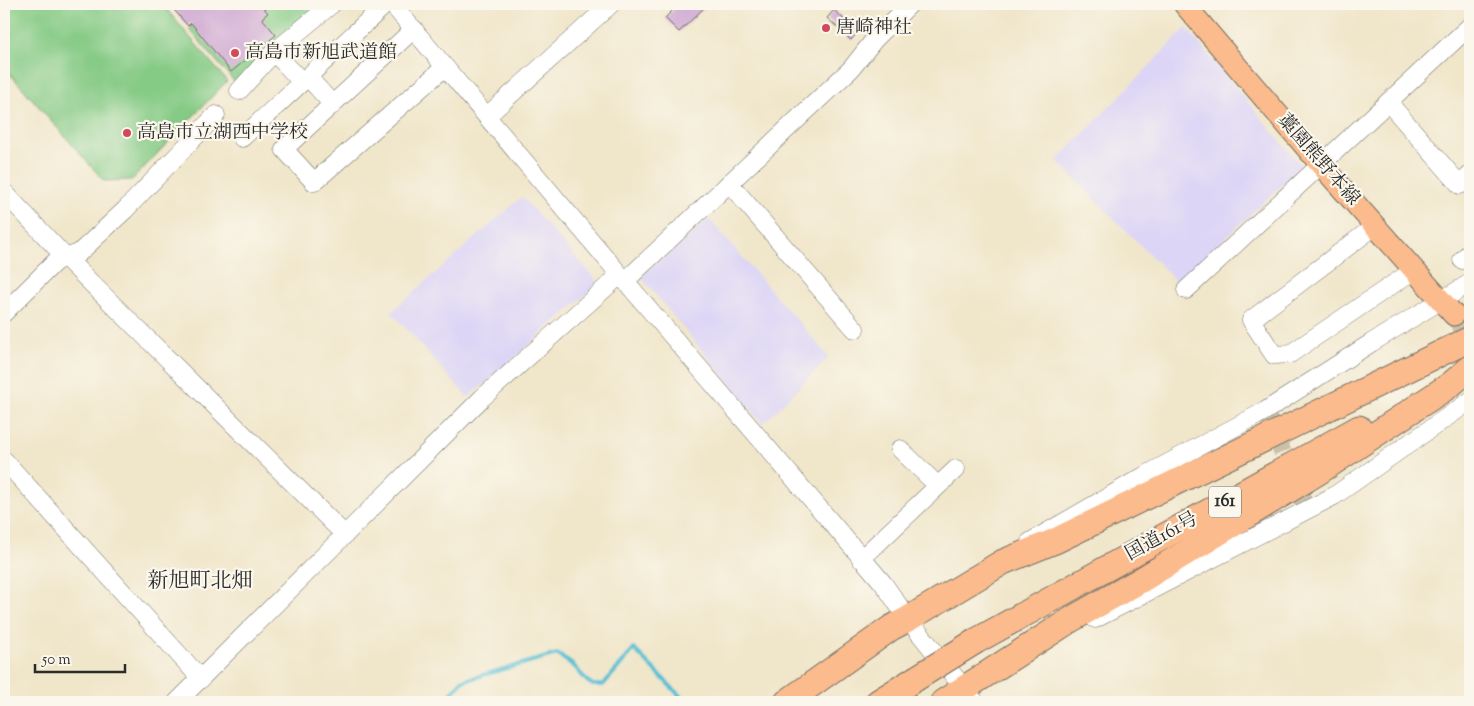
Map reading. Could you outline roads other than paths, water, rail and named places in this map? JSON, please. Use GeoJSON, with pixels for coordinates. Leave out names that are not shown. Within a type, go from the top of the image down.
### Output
{"type":"FeatureCollection","features":[{"type":"Feature","properties":{"kind":"highway"},"geometry":{"type":"LineString","coordinates":[[787,702],[891,628],[908,620],[1003,562],[1055,541],[1470,339]]}},
{"type":"Feature","properties":{"kind":"highway","name":"国道161号"},"geometry":{"type":"LineString","coordinates":[[878,702],[976,641],[1354,430],[1470,356]]}},
{"type":"Feature","properties":{"kind":"highway"},"geometry":{"type":"LineString","coordinates":[[943,702],[969,696],[1072,619],[1141,580],[1317,474],[1450,385],[1470,368]]}},
{"type":"Feature","properties":{"kind":"highway"},"geometry":{"type":"LineString","coordinates":[[768,702],[793,683],[809,685]]}},
{"type":"Feature","properties":{"kind":"main road","name":"藁園熊野本線"},"geometry":{"type":"LineString","coordinates":[[1184,4],[1321,165],[1448,308]]}},
{"type":"Feature","properties":{"kind":"street"},"geometry":{"type":"LineString","coordinates":[[239,91],[274,52],[332,4]]}},
{"type":"Feature","properties":{"kind":"street"},"geometry":{"type":"LineString","coordinates":[[242,138],[386,4]]}},
{"type":"Feature","properties":{"kind":"street"},"geometry":{"type":"LineString","coordinates":[[392,4],[622,278],[883,583],[908,620],[969,696]]}},
{"type":"Feature","properties":{"kind":"street"},"geometry":{"type":"LineString","coordinates":[[487,116],[612,4]]}},
{"type":"Feature","properties":{"kind":"street"},"geometry":{"type":"LineString","coordinates":[[177,702],[482,398],[730,183],[851,69],[906,5]]}},
{"type":"Feature","properties":{"kind":"street"},"geometry":{"type":"LineString","coordinates":[[1186,290],[1470,26]]}},
{"type":"Feature","properties":{"kind":"street"},"geometry":{"type":"LineString","coordinates":[[414,29],[284,149],[314,182],[445,67]]}},
{"type":"Feature","properties":{"kind":"street"},"geometry":{"type":"LineString","coordinates":[[274,52],[333,105]]}},
{"type":"Feature","properties":{"kind":"street"},"geometry":{"type":"LineString","coordinates":[[1388,102],[1460,185],[1470,175]]}},
{"type":"Feature","properties":{"kind":"street"},"geometry":{"type":"LineString","coordinates":[[4,312],[56,261],[79,253],[125,210],[216,115]]}},
{"type":"Feature","properties":{"kind":"street"},"geometry":{"type":"LineString","coordinates":[[730,183],[854,329]]}},
{"type":"Feature","properties":{"kind":"street"},"geometry":{"type":"LineString","coordinates":[[4,192],[65,257],[344,534]]}},
{"type":"Feature","properties":{"kind":"street"},"geometry":{"type":"LineString","coordinates":[[1375,226],[1251,320],[1274,355],[1290,354],[1414,270]]}},
{"type":"Feature","properties":{"kind":"street"},"geometry":{"type":"LineString","coordinates":[[1003,562],[1039,535],[1265,411],[1371,343],[1448,308],[1470,283]]}},
{"type":"Feature","properties":{"kind":"street"},"geometry":{"type":"LineString","coordinates":[[1072,619],[1083,625],[1334,496],[1470,401]]}},
{"type":"Feature","properties":{"kind":"street"},"geometry":{"type":"LineString","coordinates":[[900,449],[938,486]]}},
{"type":"Feature","properties":{"kind":"street"},"geometry":{"type":"LineString","coordinates":[[4,460],[201,679]]}},
{"type":"Feature","properties":{"kind":"street"},"geometry":{"type":"LineString","coordinates":[[862,559],[956,469]]}},
{"type":"Feature","properties":{"kind":"waterway"},"geometry":{"type":"LineString","coordinates":[[444,702],[462,681],[557,654],[574,666],[587,681],[593,685],[603,685],[634,649],[686,702]]}},
{"type":"Feature","properties":{"kind":"tunnel"},"geometry":{"type":"LineString","coordinates":[[1454,315],[1470,335]]}},
{"type":"Feature","properties":{"kind":"tunnel"},"geometry":{"type":"LineString","coordinates":[[1265,411],[1307,510]]}},
{"type":"Feature","properties":{"kind":"place","name":"唐崎神社"},"geometry":{"type":"Point","coordinates":[826,28]}},
{"type":"Feature","properties":{"kind":"place","name":"高島市新旭武道館"},"geometry":{"type":"Point","coordinates":[235,53]}},
{"type":"Feature","properties":{"kind":"place","name":"高島市立湖西中学校"},"geometry":{"type":"Point","coordinates":[127,133]}},
{"type":"Feature","properties":{"kind":"district","name":"新旭町北畑"},"geometry":{"type":"Point","coordinates":[200,582]}}]}
